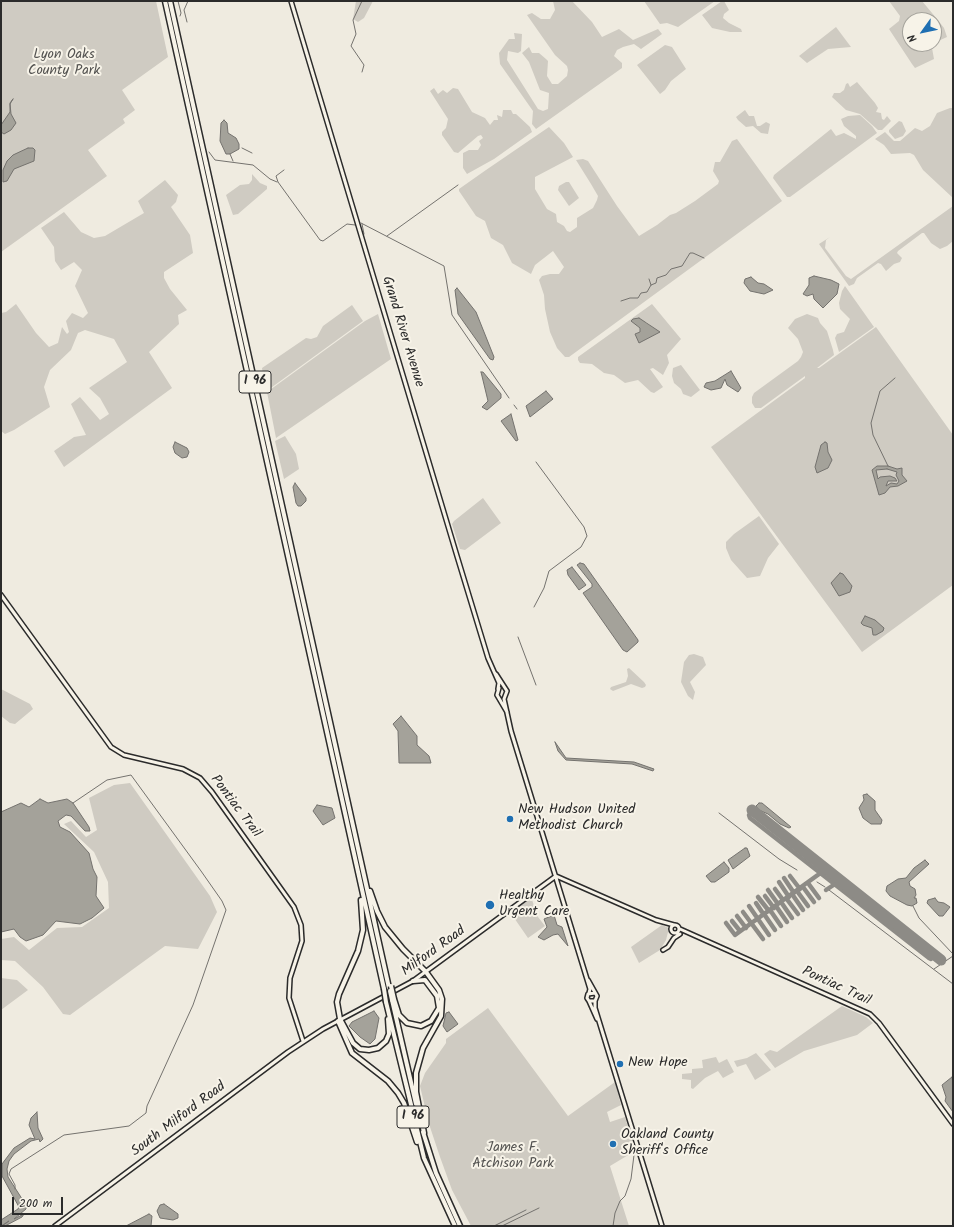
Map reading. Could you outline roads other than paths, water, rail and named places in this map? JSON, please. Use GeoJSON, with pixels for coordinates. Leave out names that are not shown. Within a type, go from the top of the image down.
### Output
{"type":"FeatureCollection","features":[{"type":"Feature","properties":{"kind":"highway","name":"I 96"},"geometry":{"type":"LineString","coordinates":[[165,1],[386,1003],[424,1158],[455,1226]]}},
{"type":"Feature","properties":{"kind":"highway","name":"I 96"},"geometry":{"type":"LineString","coordinates":[[170,1],[410,1082],[436,1173],[460,1226]]}},
{"type":"Feature","properties":{"kind":"highway"},"geometry":{"type":"LineString","coordinates":[[361,858],[381,920],[394,938],[426,972],[441,995],[443,1009],[441,1016],[423,1048],[416,1073],[416,1092],[424,1133]]}},
{"type":"Feature","properties":{"kind":"highway"},"geometry":{"type":"LineString","coordinates":[[355,860],[363,907],[363,930],[358,951],[339,994],[337,1002],[339,1020],[352,1053],[388,1081],[404,1102],[424,1158]]}},
{"type":"Feature","properties":{"kind":"highway"},"geometry":{"type":"LineString","coordinates":[[393,1000],[399,1014],[407,1022],[421,1026],[431,1021],[438,1008],[437,996],[425,980],[413,981]]}},
{"type":"Feature","properties":{"kind":"highway"},"geometry":{"type":"LineString","coordinates":[[339,1020],[356,1046],[366,1050],[375,1050],[384,1044],[388,1037],[386,1003]]}},
{"type":"Feature","properties":{"kind":"main road","name":"Grand River Avenue"},"geometry":{"type":"LineString","coordinates":[[291,1],[456,556],[499,683],[498,689]]}},
{"type":"Feature","properties":{"kind":"main road","name":"Pontiac Trail"},"geometry":{"type":"LineString","coordinates":[[1,595],[111,747],[124,755],[183,769],[200,778],[212,792],[294,907],[301,924],[302,941],[290,978],[289,998],[304,1041]]}},
{"type":"Feature","properties":{"kind":"main road","name":"Grand River Avenue"},"geometry":{"type":"LineString","coordinates":[[493,669],[500,678],[504,688]]}},
{"type":"Feature","properties":{"kind":"main road"},"geometry":{"type":"LineString","coordinates":[[507,712],[497,694],[498,689],[504,688],[507,692],[505,697],[507,712],[587,979],[589,993],[587,996],[601,1024]]}},
{"type":"Feature","properties":{"kind":"main road"},"geometry":{"type":"LineString","coordinates":[[499,697],[505,697]]}},
{"type":"Feature","properties":{"kind":"main road"},"geometry":{"type":"LineString","coordinates":[[556,876],[673,926],[673,932],[678,934]]}},
{"type":"Feature","properties":{"kind":"main road","name":"Milford Road"},"geometry":{"type":"LineString","coordinates":[[317,1033],[413,981],[556,876]]}},
{"type":"Feature","properties":{"kind":"main road","name":"Pontiac Trail"},"geometry":{"type":"LineString","coordinates":[[673,926],[678,926],[680,929],[689,934],[842,1000],[870,1014],[879,1023],[953,1124]]}},
{"type":"Feature","properties":{"kind":"main road"},"geometry":{"type":"LineString","coordinates":[[663,950],[668,947],[680,929]]}},
{"type":"Feature","properties":{"kind":"main road","name":"Pontiac Trail"},"geometry":{"type":"LineString","coordinates":[[678,934],[689,934]]}},
{"type":"Feature","properties":{"kind":"main road"},"geometry":{"type":"LineString","coordinates":[[587,979],[597,998],[595,1001],[595,1008],[662,1226]]}},
{"type":"Feature","properties":{"kind":"main road"},"geometry":{"type":"LineString","coordinates":[[589,993],[595,993]]}},
{"type":"Feature","properties":{"kind":"main road"},"geometry":{"type":"LineString","coordinates":[[589,1001],[595,1001]]}},
{"type":"Feature","properties":{"kind":"main road","name":"South Milford Road"},"geometry":{"type":"LineString","coordinates":[[55,1226],[304,1041],[317,1033]]}},
{"type":"Feature","properties":{"kind":"waterway"},"geometry":{"type":"LineString","coordinates":[[178,1],[181,13],[180,16]]}},
{"type":"Feature","properties":{"kind":"waterway"},"geometry":{"type":"LineString","coordinates":[[187,22],[184,10],[188,1]]}},
{"type":"Feature","properties":{"kind":"waterway"},"geometry":{"type":"LineString","coordinates":[[362,1],[353,20],[356,34],[351,46],[364,65],[362,72]]}},
{"type":"Feature","properties":{"kind":"waterway"},"geometry":{"type":"LineString","coordinates":[[242,148],[252,153]]}},
{"type":"Feature","properties":{"kind":"waterway"},"geometry":{"type":"LineString","coordinates":[[209,152],[215,160],[253,165],[270,179],[277,182]]}},
{"type":"Feature","properties":{"kind":"waterway"},"geometry":{"type":"LineString","coordinates":[[230,154],[233,161]]}},
{"type":"Feature","properties":{"kind":"waterway"},"geometry":{"type":"LineString","coordinates":[[284,170],[276,176],[278,182],[320,240],[323,241],[347,224],[355,225]]}},
{"type":"Feature","properties":{"kind":"waterway"},"geometry":{"type":"LineString","coordinates":[[387,236],[458,185]]}},
{"type":"Feature","properties":{"kind":"waterway"},"geometry":{"type":"LineString","coordinates":[[361,223],[444,266],[452,315],[509,398]]}},
{"type":"Feature","properties":{"kind":"waterway"},"geometry":{"type":"LineString","coordinates":[[362,224],[364,234]]}},
{"type":"Feature","properties":{"kind":"waterway"},"geometry":{"type":"LineString","coordinates":[[621,301],[630,298],[638,298],[641,293],[647,292],[651,285],[656,283],[657,278],[666,275],[671,269],[682,266],[690,253],[704,258]]}},
{"type":"Feature","properties":{"kind":"waterway"},"geometry":{"type":"LineString","coordinates":[[649,279],[651,285]]}},
{"type":"Feature","properties":{"kind":"waterway"},"geometry":{"type":"LineString","coordinates":[[888,466],[873,435],[871,423],[880,391],[895,378]]}},
{"type":"Feature","properties":{"kind":"waterway"},"geometry":{"type":"LineString","coordinates":[[514,405],[517,409]]}},
{"type":"Feature","properties":{"kind":"waterway"},"geometry":{"type":"LineString","coordinates":[[534,607],[544,588],[549,571],[581,547],[587,536],[584,527],[536,462]]}},
{"type":"Feature","properties":{"kind":"waterway"},"geometry":{"type":"LineString","coordinates":[[518,637],[536,685]]}},
{"type":"Feature","properties":{"kind":"waterway"},"geometry":{"type":"LineString","coordinates":[[15,1189],[15,1185],[9,1174],[11,1169],[64,1135],[129,1126],[146,1113],[147,1106],[193,1005],[226,910],[222,901],[201,871],[131,775],[107,780],[73,803]]}},
{"type":"Feature","properties":{"kind":"waterway"},"geometry":{"type":"LineString","coordinates":[[719,813],[779,859],[797,870]]}},
{"type":"Feature","properties":{"kind":"waterway"},"geometry":{"type":"LineString","coordinates":[[817,882],[825,887]]}},
{"type":"Feature","properties":{"kind":"waterway"},"geometry":{"type":"LineString","coordinates":[[829,890],[953,984]]}},
{"type":"Feature","properties":{"kind":"waterway"},"geometry":{"type":"LineString","coordinates":[[913,906],[919,918],[953,954]]}},
{"type":"Feature","properties":{"kind":"waterway"},"geometry":{"type":"LineString","coordinates":[[934,969],[953,956]]}},
{"type":"Feature","properties":{"kind":"waterway"},"geometry":{"type":"LineString","coordinates":[[613,1226],[615,1213],[620,1201],[625,1196],[631,1179],[634,1155],[632,1148],[634,1145]]}},
{"type":"Feature","properties":{"kind":"waterway"},"geometry":{"type":"LineString","coordinates":[[502,1226],[539,1208]]}},
{"type":"Feature","properties":{"kind":"waterway"},"geometry":{"type":"LineString","coordinates":[[494,1226],[526,1210]]}},
{"type":"Feature","properties":{"kind":"place","name":"New Hudson United Methodist Church"},"geometry":{"type":"Point","coordinates":[510,819]}},
{"type":"Feature","properties":{"kind":"place","name":"Healthy Urgent Care"},"geometry":{"type":"Point","coordinates":[490,905]}},
{"type":"Feature","properties":{"kind":"place","name":"New Hope"},"geometry":{"type":"Point","coordinates":[620,1064]}},
{"type":"Feature","properties":{"kind":"place","name":"Oakland County Sheriff's Office"},"geometry":{"type":"Point","coordinates":[613,1144]}},
{"type":"Feature","properties":{"kind":"park label","name":"Lyon Oaks County Park"},"geometry":{"type":"Point","coordinates":[64,64]}},
{"type":"Feature","properties":{"kind":"park label","name":"James F. Atchison Park"},"geometry":{"type":"Point","coordinates":[513,1158]}}]}
